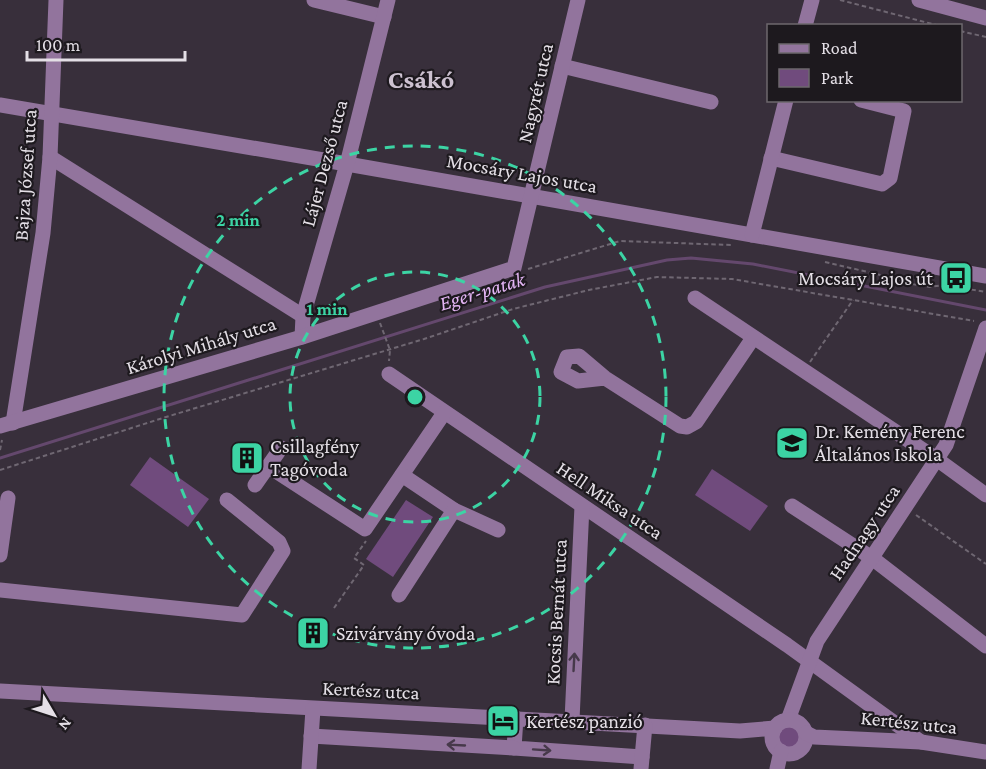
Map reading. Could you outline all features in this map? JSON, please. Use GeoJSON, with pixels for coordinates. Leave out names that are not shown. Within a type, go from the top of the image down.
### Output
{"type":"FeatureCollection","features":[{"type":"Feature","properties":{"kind":"street","name":"Bajza József utca"},"geometry":{"type":"LineString","coordinates":[[5,430],[43,233],[50,158],[57,0]]}},
{"type":"Feature","properties":{"kind":"street"},"geometry":{"type":"LineString","coordinates":[[314,0],[384,17]]}},
{"type":"Feature","properties":{"kind":"street","name":"Lájer Dezső utca"},"geometry":{"type":"LineString","coordinates":[[302,337],[303,316],[347,164],[388,0]]}},
{"type":"Feature","properties":{"kind":"street","name":"Nagyrét utca"},"geometry":{"type":"LineString","coordinates":[[532,196],[578,0]]}},
{"type":"Feature","properties":{"kind":"street"},"geometry":{"type":"LineString","coordinates":[[806,24],[812,0]]}},
{"type":"Feature","properties":{"kind":"street"},"geometry":{"type":"LineString","coordinates":[[919,0],[986,18]]}},
{"type":"Feature","properties":{"kind":"street"},"geometry":{"type":"LineString","coordinates":[[562,66],[711,102]]}},
{"type":"Feature","properties":{"kind":"street"},"geometry":{"type":"LineString","coordinates":[[753,235],[785,102]]}},
{"type":"Feature","properties":{"kind":"street"},"geometry":{"type":"LineString","coordinates":[[771,158],[882,184],[890,178],[904,111],[869,102]]}},
{"type":"Feature","properties":{"kind":"street","name":"Mocsáry Lajos utca"},"geometry":{"type":"LineString","coordinates":[[0,105],[986,276]]}},
{"type":"Feature","properties":{"kind":"street"},"geometry":{"type":"LineString","coordinates":[[50,158],[303,316]]}},
{"type":"Feature","properties":{"kind":"street"},"geometry":{"type":"LineString","coordinates":[[514,268],[532,196]]}},
{"type":"Feature","properties":{"kind":"street","name":"Károlyi Mihály utca"},"geometry":{"type":"LineString","coordinates":[[5,430],[514,268]]}},
{"type":"Feature","properties":{"kind":"street"},"geometry":{"type":"LineString","coordinates":[[695,298],[938,460],[986,495]]}},
{"type":"Feature","properties":{"kind":"street","name":"Hadnagy utca"},"geometry":{"type":"LineString","coordinates":[[783,769],[798,692],[808,660],[830,619],[938,460],[954,428],[980,325]]}},
{"type":"Feature","properties":{"kind":"street"},"geometry":{"type":"LineString","coordinates":[[605,378],[680,426],[687,427],[696,422],[753,338]]}},
{"type":"Feature","properties":{"kind":"street","name":"Hell Miksa utca"},"geometry":{"type":"LineString","coordinates":[[389,374],[835,678],[921,742]]}},
{"type":"Feature","properties":{"kind":"street"},"geometry":{"type":"LineString","coordinates":[[268,466],[365,529],[444,413]]}},
{"type":"Feature","properties":{"kind":"street"},"geometry":{"type":"LineString","coordinates":[[255,485],[281,448]]}},
{"type":"Feature","properties":{"kind":"street"},"geometry":{"type":"LineString","coordinates":[[402,475],[454,510],[498,530]]}},
{"type":"Feature","properties":{"kind":"street"},"geometry":{"type":"LineString","coordinates":[[0,555],[8,498]]}},
{"type":"Feature","properties":{"kind":"street"},"geometry":{"type":"LineString","coordinates":[[0,590],[242,615],[284,551],[279,542],[227,500]]}},
{"type":"Feature","properties":{"kind":"street","name":"Kocsis Bernát utca"},"geometry":{"type":"LineString","coordinates":[[572,720],[582,506]]}},
{"type":"Feature","properties":{"kind":"street"},"geometry":{"type":"LineString","coordinates":[[792,506],[872,558],[986,646]]}},
{"type":"Feature","properties":{"kind":"street"},"geometry":{"type":"LineString","coordinates":[[399,595],[454,510]]}},
{"type":"Feature","properties":{"kind":"street","name":"Kertész utca"},"geometry":{"type":"LineString","coordinates":[[0,691],[740,730],[789,737],[814,736],[921,742],[986,752]]}},
{"type":"Feature","properties":{"kind":"street"},"geometry":{"type":"LineString","coordinates":[[309,769],[314,709]]}},
{"type":"Feature","properties":{"kind":"street"},"geometry":{"type":"LineString","coordinates":[[514,748],[516,718]]}},
{"type":"Feature","properties":{"kind":"street"},"geometry":{"type":"LineString","coordinates":[[311,736],[514,748],[641,763],[645,725]]}},
{"type":"Feature","properties":{"kind":"street","name":"Hadnagy utca"},"geometry":{"type":"LineString","coordinates":[[777,769],[789,737]]}},
{"type":"Feature","properties":{"kind":"path"},"geometry":{"type":"LineString","coordinates":[[840,0],[932,24]]}},
{"type":"Feature","properties":{"kind":"path"},"geometry":{"type":"LineString","coordinates":[[962,31],[986,37]]}},
{"type":"Feature","properties":{"kind":"path"},"geometry":{"type":"LineString","coordinates":[[514,268],[521,271],[620,241],[740,245]]}},
{"type":"Feature","properties":{"kind":"path"},"geometry":{"type":"LineString","coordinates":[[825,262],[889,277],[904,284],[930,287],[943,285],[986,292]]}},
{"type":"Feature","properties":{"kind":"path"},"geometry":{"type":"LineString","coordinates":[[0,470],[390,350],[513,309],[589,290],[657,277],[732,279],[980,325]]}},
{"type":"Feature","properties":{"kind":"path"},"geometry":{"type":"LineString","coordinates":[[803,371],[853,300]]}},
{"type":"Feature","properties":{"kind":"path"},"geometry":{"type":"LineString","coordinates":[[380,324],[390,350]]}},
{"type":"Feature","properties":{"kind":"path"},"geometry":{"type":"LineString","coordinates":[[0,450],[5,430]]}},
{"type":"Feature","properties":{"kind":"path"},"geometry":{"type":"LineString","coordinates":[[906,508],[986,564]]}},
{"type":"Feature","properties":{"kind":"path"},"geometry":{"type":"LineString","coordinates":[[334,608],[364,565],[354,558],[372,533],[365,529]]}},
{"type":"Feature","properties":{"kind":"green space"},"geometry":{"type":"Polygon","coordinates":[[[150,457],[209,499],[188,527],[130,485],[150,457]]]}},
{"type":"Feature","properties":{"kind":"green space"},"geometry":{"type":"Polygon","coordinates":[[[712,469],[768,506],[750,531],[695,495],[712,469]]]}},
{"type":"Feature","properties":{"kind":"green space"},"geometry":{"type":"Polygon","coordinates":[[[406,500],[433,517],[393,577],[366,559],[406,500]]]}},
{"type":"Feature","properties":{"kind":"green space"},"geometry":{"type":"Polygon","coordinates":[[[785,726],[793,726],[800,733],[800,741],[793,748],[785,748],[778,741],[778,733],[785,726]]]}},
{"type":"Feature","properties":{"kind":"waterway","name":"Eger-patak"},"geometry":{"type":"LineString","coordinates":[[0,458],[545,287],[667,260],[691,258],[753,264],[986,310]]}},
{"type":"Feature","properties":{"kind":"place","name":"Mocsáry Lajos út"},"geometry":{"type":"Point","coordinates":[956,278]}},
{"type":"Feature","properties":{"kind":"place","name":"Dr. Kemény Ferenc Általános Iskola"},"geometry":{"type":"Point","coordinates":[792,443]}},
{"type":"Feature","properties":{"kind":"place","name":"Csillagfény Tagóvoda"},"geometry":{"type":"Point","coordinates":[247,458]}},
{"type":"Feature","properties":{"kind":"place","name":"Szivárvány óvoda"},"geometry":{"type":"Point","coordinates":[313,633]}},
{"type":"Feature","properties":{"kind":"place","name":"Kertész panzió"},"geometry":{"type":"Point","coordinates":[503,721]}},
{"type":"Feature","properties":{"kind":"district","name":"Csákó"},"geometry":{"type":"Point","coordinates":[421,79]}}]}
